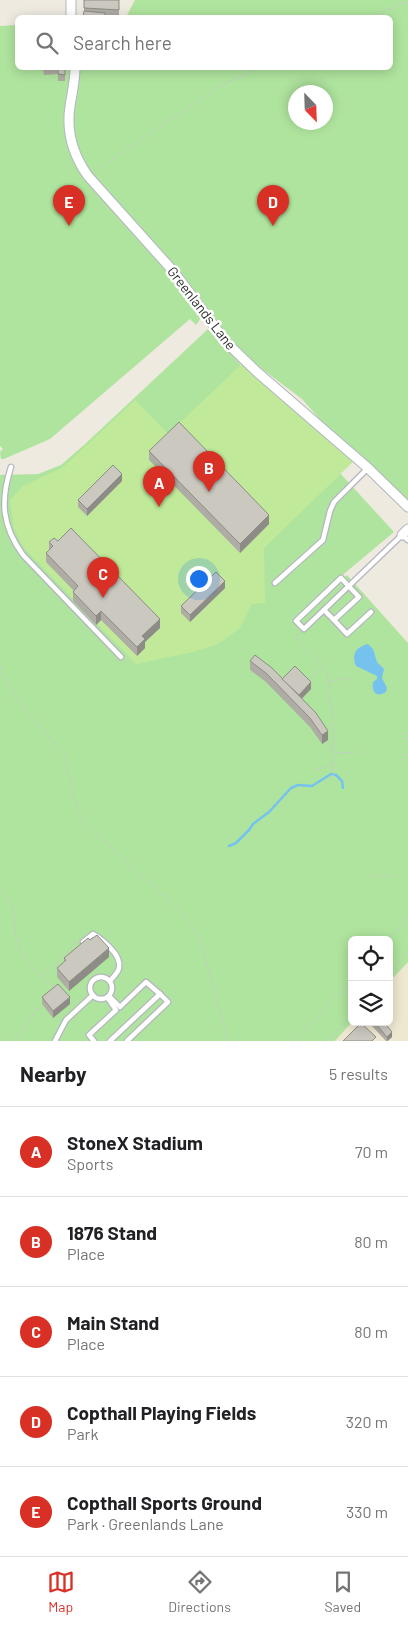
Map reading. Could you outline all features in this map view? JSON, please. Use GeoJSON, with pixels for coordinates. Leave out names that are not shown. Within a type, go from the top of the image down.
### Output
{"type":"FeatureCollection","features":[{"type":"Feature","properties":{"kind":"street"},"geometry":{"type":"LineString","coordinates":[[71,0],[71,15]]}},
{"type":"Feature","properties":{"kind":"street","name":"Greenlands Lane"},"geometry":{"type":"LineString","coordinates":[[75,70],[70,108],[69,136],[79,164],[88,176],[174,272],[226,342],[257,372],[368,468],[408,507]]}},
{"type":"Feature","properties":{"kind":"lane"},"geometry":{"type":"LineString","coordinates":[[11,467],[5,490],[4,504],[9,531],[15,544],[121,657]]}},
{"type":"Feature","properties":{"kind":"lane"},"geometry":{"type":"LineString","coordinates":[[276,583],[322,540],[334,502],[368,468]]}},
{"type":"Feature","properties":{"kind":"lane"},"geometry":{"type":"LineString","coordinates":[[334,620],[359,597],[349,587],[341,578],[296,621],[304,629],[349,587],[373,563],[406,535]]}},
{"type":"Feature","properties":{"kind":"lane"},"geometry":{"type":"LineString","coordinates":[[324,610],[347,634],[370,612]]}},
{"type":"Feature","properties":{"kind":"lane"},"geometry":{"type":"LineString","coordinates":[[82,940],[93,934],[103,940],[119,961],[118,972],[110,981]]}},
{"type":"Feature","properties":{"kind":"lane"},"geometry":{"type":"LineString","coordinates":[[102,977],[110,981],[112,990],[108,997],[99,999],[93,996],[91,985],[95,979],[102,977]]}},
{"type":"Feature","properties":{"kind":"lane"},"geometry":{"type":"LineString","coordinates":[[108,997],[120,1007],[146,982],[168,1002],[127,1041]]}},
{"type":"Feature","properties":{"kind":"lane"},"geometry":{"type":"LineString","coordinates":[[110,1041],[160,994]]}},
{"type":"Feature","properties":{"kind":"lane"},"geometry":{"type":"LineString","coordinates":[[55,1041],[66,1020],[93,996]]}},
{"type":"Feature","properties":{"kind":"lane"},"geometry":{"type":"LineString","coordinates":[[94,1041],[90,1035],[116,1010],[108,997]]}},
{"type":"Feature","properties":{"kind":"path"},"geometry":{"type":"LineString","coordinates":[[376,15],[402,3],[408,3]]}},
{"type":"Feature","properties":{"kind":"path"},"geometry":{"type":"LineString","coordinates":[[88,176],[218,87],[254,70]]}},
{"type":"Feature","properties":{"kind":"path"},"geometry":{"type":"LineString","coordinates":[[302,628],[295,637],[324,666],[329,681],[334,732],[332,777]]}},
{"type":"Feature","properties":{"kind":"path"},"geometry":{"type":"LineString","coordinates":[[0,666],[15,696],[65,758],[76,807],[89,827],[175,906],[188,920],[200,938],[228,1041]]}},
{"type":"Feature","properties":{"kind":"path"},"geometry":{"type":"LineString","coordinates":[[305,683],[324,666]]}},
{"type":"Feature","properties":{"kind":"path"},"geometry":{"type":"LineString","coordinates":[[329,681],[353,678]]}},
{"type":"Feature","properties":{"kind":"path"},"geometry":{"type":"LineString","coordinates":[[408,732],[405,735],[408,741]]}},
{"type":"Feature","properties":{"kind":"path"},"geometry":{"type":"LineString","coordinates":[[327,741],[334,754]]}},
{"type":"Feature","properties":{"kind":"path"},"geometry":{"type":"LineString","coordinates":[[334,754],[361,752]]}},
{"type":"Feature","properties":{"kind":"path"},"geometry":{"type":"LineString","coordinates":[[402,762],[408,753]]}},
{"type":"Feature","properties":{"kind":"path"},"geometry":{"type":"LineString","coordinates":[[317,769],[334,765]]}},
{"type":"Feature","properties":{"kind":"path"},"geometry":{"type":"LineString","coordinates":[[372,876],[398,876]]}},
{"type":"Feature","properties":{"kind":"path"},"geometry":{"type":"LineString","coordinates":[[0,891],[10,904],[14,914],[15,934],[23,954],[30,965],[58,990]]}},
{"type":"Feature","properties":{"kind":"path"},"geometry":{"type":"LineString","coordinates":[[392,936],[408,918]]}},
{"type":"Feature","properties":{"kind":"path"},"geometry":{"type":"LineString","coordinates":[[42,976],[82,940]]}},
{"type":"Feature","properties":{"kind":"path"},"geometry":{"type":"LineString","coordinates":[[393,969],[408,952]]}},
{"type":"Feature","properties":{"kind":"path"},"geometry":{"type":"LineString","coordinates":[[293,1041],[351,981]]}},
{"type":"Feature","properties":{"kind":"path"},"geometry":{"type":"LineString","coordinates":[[11,1041],[24,1031],[39,1006]]}},
{"type":"Feature","properties":{"kind":"path"},"geometry":{"type":"LineString","coordinates":[[327,1041],[348,1018]]}},
{"type":"Feature","properties":{"kind":"shaded area"},"geometry":{"type":"Polygon","coordinates":[[[408,962],[408,1041],[335,1041],[348,1026],[393,1026],[393,978],[408,962]]]}},
{"type":"Feature","properties":{"kind":"green space"},"geometry":{"type":"Polygon","coordinates":[[[135,0],[408,0],[408,503],[345,448],[302,399],[226,342],[208,319],[201,318],[196,325],[190,319],[50,439],[1,459],[0,452],[3,449],[0,446],[0,26],[15,25],[15,70],[70,70],[69,124],[71,70],[393,70],[393,15],[127,15],[135,0]]]}},
{"type":"Feature","properties":{"kind":"green space"},"geometry":{"type":"Polygon","coordinates":[[[208,329],[394,532],[305,610],[347,575],[408,643],[408,962],[393,978],[393,936],[348,936],[348,1026],[335,1041],[0,1041],[0,475],[38,474],[61,465],[208,329]]]}},
{"type":"Feature","properties":{"kind":"green space"},"geometry":{"type":"Polygon","coordinates":[[[243,363],[354,461],[264,548],[265,603],[252,604],[239,629],[218,644],[193,652],[136,664],[24,548],[14,529],[10,500],[23,486],[62,468],[135,400],[168,434],[243,363]]]}},
{"type":"Feature","properties":{"kind":"water"},"geometry":{"type":"Polygon","coordinates":[[[368,644],[373,649],[377,662],[384,669],[382,678],[387,688],[383,694],[375,693],[373,689],[373,682],[377,679],[377,676],[356,666],[354,657],[356,651],[368,644]]]}},
{"type":"Feature","properties":{"kind":"building"},"geometry":{"type":"Polygon","coordinates":[[[84,0],[119,0],[119,10],[84,8],[84,0]]]}},
{"type":"Feature","properties":{"kind":"building"},"geometry":{"type":"Polygon","coordinates":[[[84,11],[105,13],[105,15],[83,15],[84,11]]]}},
{"type":"Feature","properties":{"kind":"building"},"geometry":{"type":"Polygon","coordinates":[[[58,70],[65,70],[65,75],[58,74],[58,70]]]}},
{"type":"Feature","properties":{"kind":"building"},"geometry":{"type":"Polygon","coordinates":[[[179,422],[269,515],[240,544],[149,451],[179,422]]]}},
{"type":"Feature","properties":{"kind":"building"},"geometry":{"type":"Polygon","coordinates":[[[113,465],[122,474],[87,509],[78,500],[113,465]]]}},
{"type":"Feature","properties":{"kind":"building"},"geometry":{"type":"Polygon","coordinates":[[[71,528],[160,619],[142,636],[145,639],[137,647],[101,611],[96,616],[73,592],[78,586],[46,553],[53,546],[49,542],[54,538],[58,541],[71,528]]]}},
{"type":"Feature","properties":{"kind":"building"},"geometry":{"type":"Polygon","coordinates":[[[216,572],[225,581],[190,615],[181,606],[216,572]]]}},
{"type":"Feature","properties":{"kind":"building"},"geometry":{"type":"Polygon","coordinates":[[[255,655],[272,668],[316,713],[328,731],[322,735],[310,718],[266,673],[250,661],[255,655]]]}},
{"type":"Feature","properties":{"kind":"building"},"geometry":{"type":"Polygon","coordinates":[[[295,666],[311,682],[299,695],[282,679],[295,666]]]}},
{"type":"Feature","properties":{"kind":"building"},"geometry":{"type":"Polygon","coordinates":[[[97,935],[109,948],[69,982],[57,968],[66,960],[64,958],[88,938],[90,940],[97,935]]]}},
{"type":"Feature","properties":{"kind":"building"},"geometry":{"type":"Polygon","coordinates":[[[58,984],[70,997],[53,1011],[42,997],[58,984]]]}},
{"type":"Feature","properties":{"kind":"building"},"geometry":{"type":"Polygon","coordinates":[[[358,1026],[364,1026],[376,1037],[372,1041],[343,1041],[358,1026]]]}},
{"type":"Feature","properties":{"kind":"building"},"geometry":{"type":"Polygon","coordinates":[[[377,1026],[387,1026],[392,1032],[387,1037],[377,1026]]]}},
{"type":"Feature","properties":{"kind":"waterway"},"geometry":{"type":"LineString","coordinates":[[229,846],[236,843],[291,788],[298,785],[312,786],[331,774],[336,775],[342,781],[343,788]]}},
{"type":"Feature","properties":{"kind":"place","name":"Copthall Sports Ground"},"geometry":{"type":"Point","coordinates":[69,226]}},
{"type":"Feature","properties":{"kind":"place","name":"Copthall Playing Fields"},"geometry":{"type":"Point","coordinates":[273,226]}},
{"type":"Feature","properties":{"kind":"place","name":"1876 Stand"},"geometry":{"type":"Point","coordinates":[209,492]}},
{"type":"Feature","properties":{"kind":"place","name":"StoneX Stadium"},"geometry":{"type":"Point","coordinates":[159,507]}},
{"type":"Feature","properties":{"kind":"place","name":"Main Stand"},"geometry":{"type":"Point","coordinates":[103,598]}}]}
